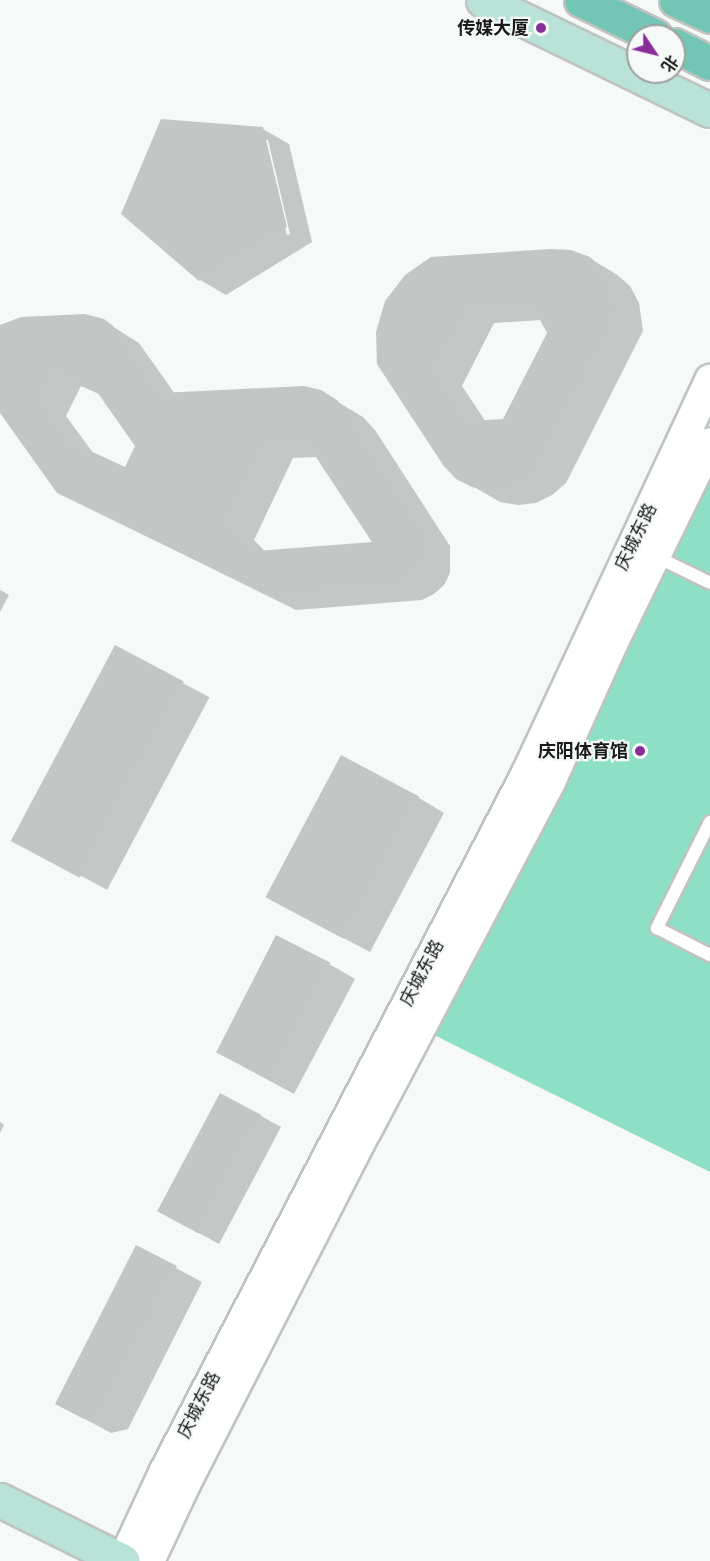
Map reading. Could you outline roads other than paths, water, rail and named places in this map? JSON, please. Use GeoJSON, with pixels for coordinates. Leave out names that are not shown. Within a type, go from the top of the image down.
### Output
{"type":"FeatureCollection","features":[{"type":"Feature","properties":{"kind":"main road"},"geometry":{"type":"LineString","coordinates":[[483,0],[710,110]]}},
{"type":"Feature","properties":{"kind":"main road"},"geometry":{"type":"LineString","coordinates":[[581,0],[630,24]]}},
{"type":"Feature","properties":{"kind":"main road"},"geometry":{"type":"LineString","coordinates":[[676,0],[710,16]]}},
{"type":"Feature","properties":{"kind":"main road"},"geometry":{"type":"LineString","coordinates":[[686,51],[710,63]]}},
{"type":"Feature","properties":{"kind":"main road"},"geometry":{"type":"LineString","coordinates":[[0,1500],[123,1561]]}},
{"type":"Feature","properties":{"kind":"street","name":"庆城东路"},"geometry":{"type":"LineString","coordinates":[[123,1561],[165,1471],[526,773],[710,380]]}},
{"type":"Feature","properties":{"kind":"street","name":"庆城东路"},"geometry":{"type":"LineString","coordinates":[[149,1561],[185,1484],[350,1162],[550,782],[710,443]]}},
{"type":"Feature","properties":{"kind":"lane"},"geometry":{"type":"LineString","coordinates":[[655,556],[710,583]]}},
{"type":"Feature","properties":{"kind":"lane"},"geometry":{"type":"LineString","coordinates":[[710,822],[657,928],[710,955]]}},
{"type":"Feature","properties":{"kind":"place","name":"传媒大厦"},"geometry":{"type":"Point","coordinates":[541,28]}},
{"type":"Feature","properties":{"kind":"place","name":"庆阳体育馆"},"geometry":{"type":"Point","coordinates":[640,751]}}]}
